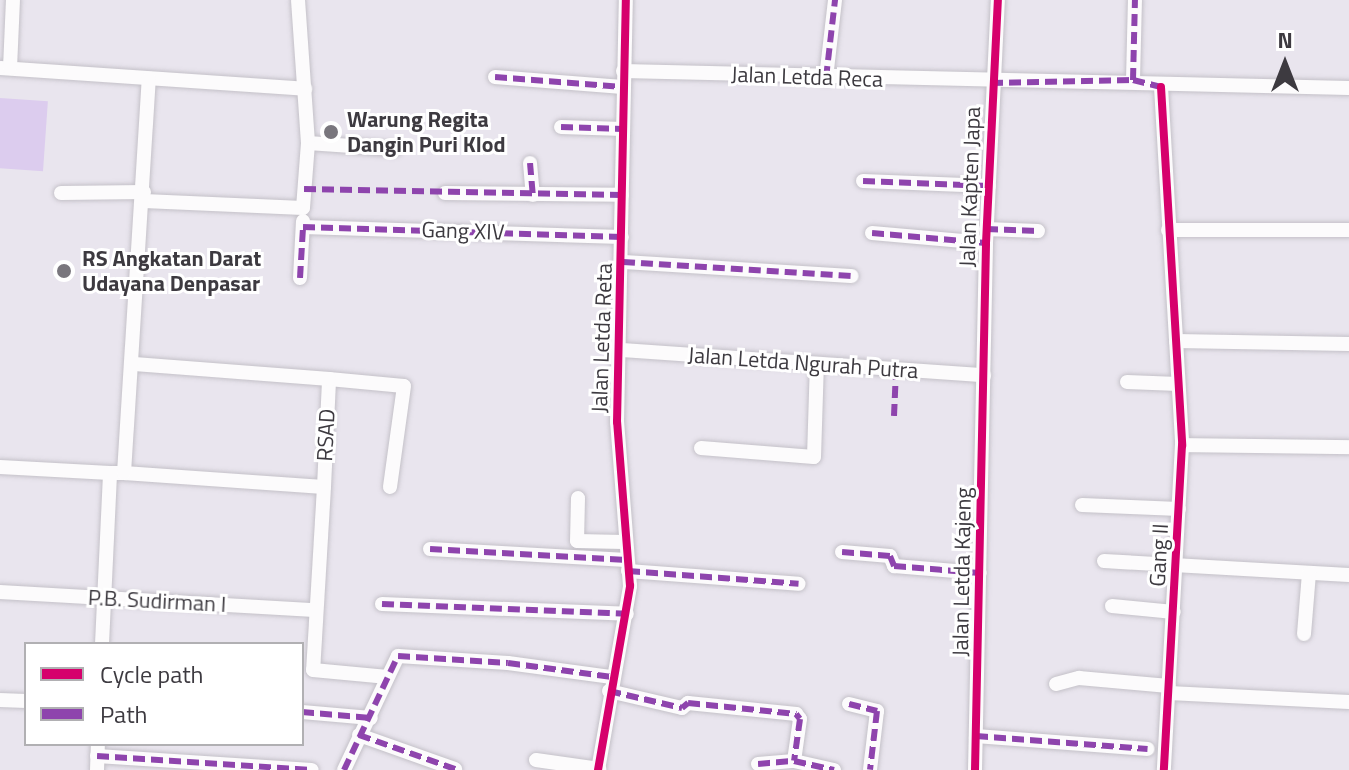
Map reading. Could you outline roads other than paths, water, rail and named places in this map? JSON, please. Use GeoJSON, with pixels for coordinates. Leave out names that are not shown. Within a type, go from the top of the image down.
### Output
{"type":"FeatureCollection","features":[{"type":"Feature","properties":{"kind":"street"},"geometry":{"type":"LineString","coordinates":[[13,0],[5,68],[305,89]]}},
{"type":"Feature","properties":{"kind":"street"},"geometry":{"type":"LineString","coordinates":[[298,0],[308,143],[300,278]]}},
{"type":"Feature","properties":{"kind":"street","name":"Jalan Letda Reta"},"geometry":{"type":"LineString","coordinates":[[598,769],[610,684],[627,614],[628,565],[617,435],[622,350],[626,0]]}},
{"type":"Feature","properties":{"kind":"street"},"geometry":{"type":"LineString","coordinates":[[826,78],[835,0]]}},
{"type":"Feature","properties":{"kind":"street","name":"Jalan Kapten Japa"},"geometry":{"type":"LineString","coordinates":[[984,375],[991,83],[998,0]]}},
{"type":"Feature","properties":{"kind":"street"},"geometry":{"type":"LineString","coordinates":[[1133,80],[1135,0]]}},
{"type":"Feature","properties":{"kind":"street","name":"Jalan Letda Reca"},"geometry":{"type":"LineString","coordinates":[[623,71],[991,83],[1133,80],[1161,87],[1349,88]]}},
{"type":"Feature","properties":{"kind":"street"},"geometry":{"type":"LineString","coordinates":[[495,77],[623,87]]}},
{"type":"Feature","properties":{"kind":"street"},"geometry":{"type":"LineString","coordinates":[[102,642],[117,473],[132,364],[149,79]]}},
{"type":"Feature","properties":{"kind":"street","name":"Gang II"},"geometry":{"type":"LineString","coordinates":[[1161,87],[1182,445],[1164,770]]}},
{"type":"Feature","properties":{"kind":"street"},"geometry":{"type":"LineString","coordinates":[[561,127],[623,129]]}},
{"type":"Feature","properties":{"kind":"street"},"geometry":{"type":"LineString","coordinates":[[308,143],[395,149]]}},
{"type":"Feature","properties":{"kind":"street"},"geometry":{"type":"LineString","coordinates":[[530,163],[533,195]]}},
{"type":"Feature","properties":{"kind":"street"},"geometry":{"type":"LineString","coordinates":[[863,181],[989,186]]}},
{"type":"Feature","properties":{"kind":"street"},"geometry":{"type":"LineString","coordinates":[[61,193],[303,208]]}},
{"type":"Feature","properties":{"kind":"street"},"geometry":{"type":"LineString","coordinates":[[445,193],[622,195]]}},
{"type":"Feature","properties":{"kind":"street","name":"Gang XIV"},"geometry":{"type":"LineString","coordinates":[[303,227],[622,237]]}},
{"type":"Feature","properties":{"kind":"street"},"geometry":{"type":"LineString","coordinates":[[1168,230],[1349,230]]}},
{"type":"Feature","properties":{"kind":"street"},"geometry":{"type":"LineString","coordinates":[[872,233],[986,236],[1038,231]]}},
{"type":"Feature","properties":{"kind":"street"},"geometry":{"type":"LineString","coordinates":[[623,262],[852,276]]}},
{"type":"Feature","properties":{"kind":"street"},"geometry":{"type":"LineString","coordinates":[[1176,341],[1349,344]]}},
{"type":"Feature","properties":{"kind":"street","name":"Jalan Letda Ngurah Putra"},"geometry":{"type":"LineString","coordinates":[[622,350],[984,375]]}},
{"type":"Feature","properties":{"kind":"street","name":"RSAD"},"geometry":{"type":"LineString","coordinates":[[0,467],[324,487],[329,379],[132,364]]}},
{"type":"Feature","properties":{"kind":"street"},"geometry":{"type":"LineString","coordinates":[[701,448],[814,457],[817,364]]}},
{"type":"Feature","properties":{"kind":"street","name":"Jalan Letda Kajeng"},"geometry":{"type":"LineString","coordinates":[[975,770],[984,375]]}},
{"type":"Feature","properties":{"kind":"street"},"geometry":{"type":"LineString","coordinates":[[329,379],[404,386],[390,487]]}},
{"type":"Feature","properties":{"kind":"street"},"geometry":{"type":"LineString","coordinates":[[1127,382],[1178,384]]}},
{"type":"Feature","properties":{"kind":"street"},"geometry":{"type":"LineString","coordinates":[[1182,445],[1349,447]]}},
{"type":"Feature","properties":{"kind":"street"},"geometry":{"type":"LineString","coordinates":[[324,487],[314,610],[313,670],[388,677]]}},
{"type":"Feature","properties":{"kind":"street"},"geometry":{"type":"LineString","coordinates":[[578,498],[570,541],[624,542]]}},
{"type":"Feature","properties":{"kind":"street"},"geometry":{"type":"LineString","coordinates":[[1082,505],[1179,509]]}},
{"type":"Feature","properties":{"kind":"street"},"geometry":{"type":"LineString","coordinates":[[430,549],[628,565],[799,584]]}},
{"type":"Feature","properties":{"kind":"street"},"geometry":{"type":"LineString","coordinates":[[842,552],[890,556],[894,566],[980,573]]}},
{"type":"Feature","properties":{"kind":"street"},"geometry":{"type":"LineString","coordinates":[[1104,561],[1349,575]]}},
{"type":"Feature","properties":{"kind":"street"},"geometry":{"type":"LineString","coordinates":[[1304,634],[1309,573]]}},
{"type":"Feature","properties":{"kind":"street","name":"P.B. Sudirman I"},"geometry":{"type":"LineString","coordinates":[[0,592],[314,610]]}},
{"type":"Feature","properties":{"kind":"street"},"geometry":{"type":"LineString","coordinates":[[382,604],[627,614]]}},
{"type":"Feature","properties":{"kind":"street"},"geometry":{"type":"LineString","coordinates":[[1112,606],[1174,612]]}},
{"type":"Feature","properties":{"kind":"street"},"geometry":{"type":"LineString","coordinates":[[344,770],[388,677],[402,655],[610,684],[682,708],[688,703],[797,714],[794,761]]}},
{"type":"Feature","properties":{"kind":"street"},"geometry":{"type":"LineString","coordinates":[[1056,684],[1079,678],[1169,690],[1349,702]]}},
{"type":"Feature","properties":{"kind":"street"},"geometry":{"type":"LineString","coordinates":[[0,700],[24,701]]}},
{"type":"Feature","properties":{"kind":"street"},"geometry":{"type":"LineString","coordinates":[[849,704],[877,711],[870,770]]}},
{"type":"Feature","properties":{"kind":"street"},"geometry":{"type":"LineString","coordinates":[[304,712],[371,718]]}},
{"type":"Feature","properties":{"kind":"street"},"geometry":{"type":"LineString","coordinates":[[359,735],[455,769]]}},
{"type":"Feature","properties":{"kind":"street"},"geometry":{"type":"LineString","coordinates":[[976,736],[1148,749]]}},
{"type":"Feature","properties":{"kind":"street"},"geometry":{"type":"LineString","coordinates":[[97,757],[312,770]]}},
{"type":"Feature","properties":{"kind":"street"},"geometry":{"type":"LineString","coordinates":[[536,760],[598,769]]}},
{"type":"Feature","properties":{"kind":"street"},"geometry":{"type":"LineString","coordinates":[[758,764],[794,761],[834,770]]}},
{"type":"Feature","properties":{"kind":"place","name":"Warung Regita Dangin Puri Klod"},"geometry":{"type":"Point","coordinates":[331,132]}},
{"type":"Feature","properties":{"kind":"place","name":"RS Angkatan Darat Udayana Denpasar"},"geometry":{"type":"Point","coordinates":[64,271]}}]}
